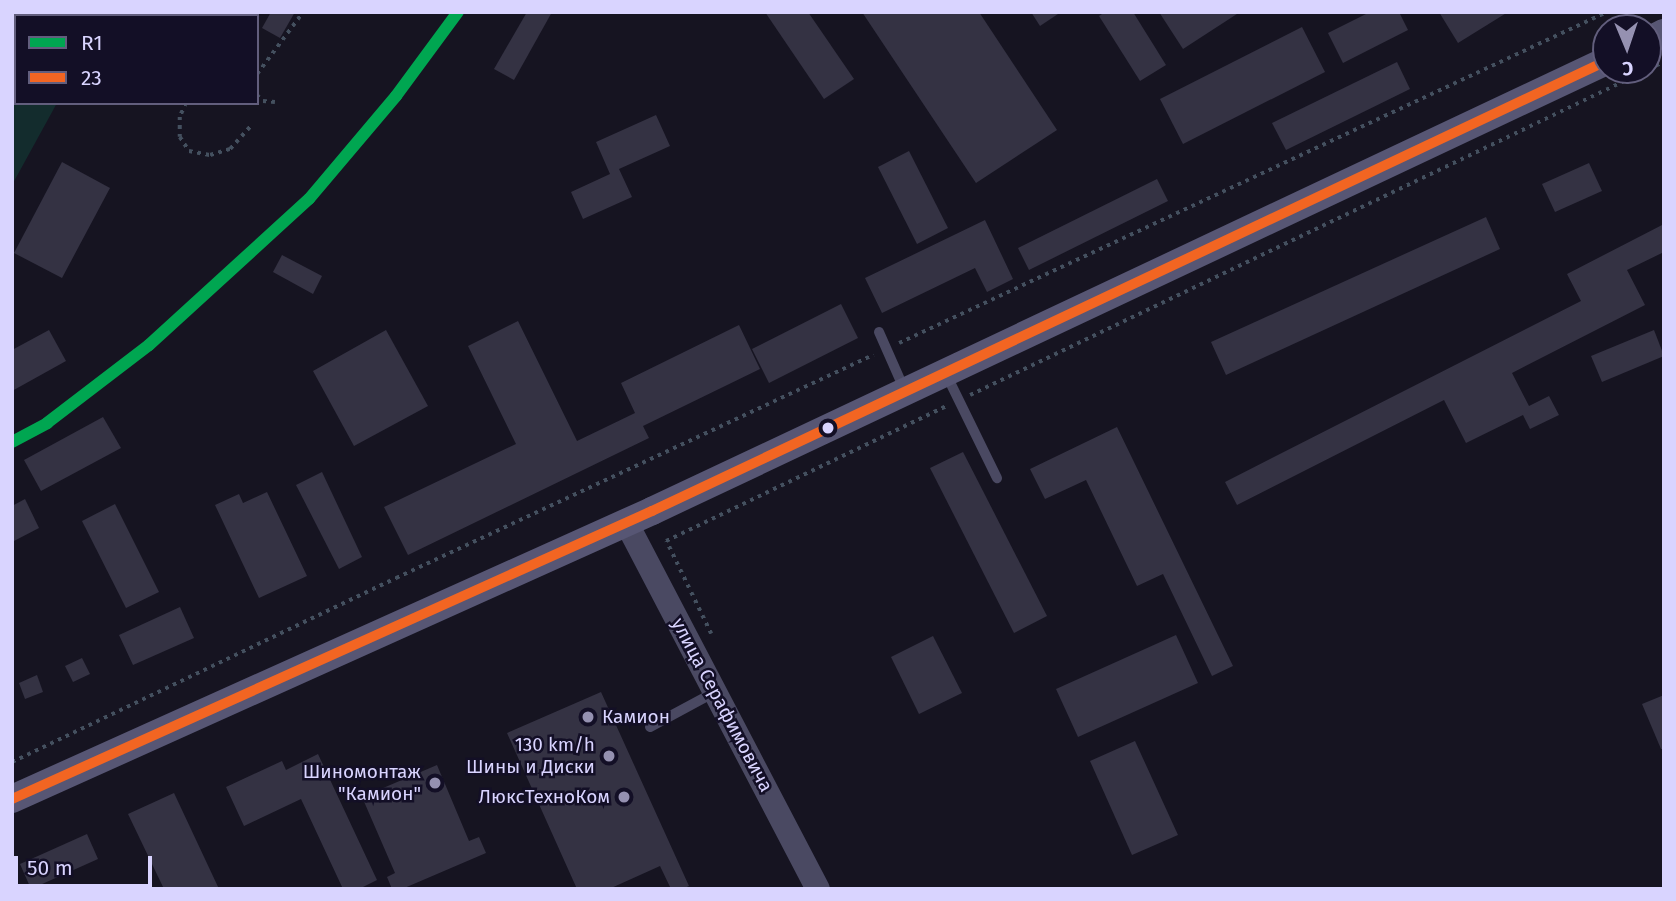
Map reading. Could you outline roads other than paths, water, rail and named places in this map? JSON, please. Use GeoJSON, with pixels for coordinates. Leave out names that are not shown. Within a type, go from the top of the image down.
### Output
{"type":"FeatureCollection","features":[{"type":"Feature","properties":{"kind":"main road"},"geometry":{"type":"LineString","coordinates":[[12,799],[626,522],[1592,68]]}},
{"type":"Feature","properties":{"kind":"street","name":"улица Серафимовича"},"geometry":{"type":"LineString","coordinates":[[626,522],[818,889]]}},
{"type":"Feature","properties":{"kind":"lane"},"geometry":{"type":"LineString","coordinates":[[879,332],[905,391]]}},
{"type":"Feature","properties":{"kind":"lane"},"geometry":{"type":"LineString","coordinates":[[945,372],[997,478]]}},
{"type":"Feature","properties":{"kind":"lane"},"geometry":{"type":"LineString","coordinates":[[650,727],[715,692]]}},
{"type":"Feature","properties":{"kind":"place","name":"Камион"},"geometry":{"type":"Point","coordinates":[588,717]}},
{"type":"Feature","properties":{"kind":"place","name":"130 km/h Шины и Диски"},"geometry":{"type":"Point","coordinates":[609,756]}},
{"type":"Feature","properties":{"kind":"place","name":"Шиномонтаж \"Камион\""},"geometry":{"type":"Point","coordinates":[435,783]}},
{"type":"Feature","properties":{"kind":"place","name":"ЛюксТехноКом"},"geometry":{"type":"Point","coordinates":[624,797]}}]}
